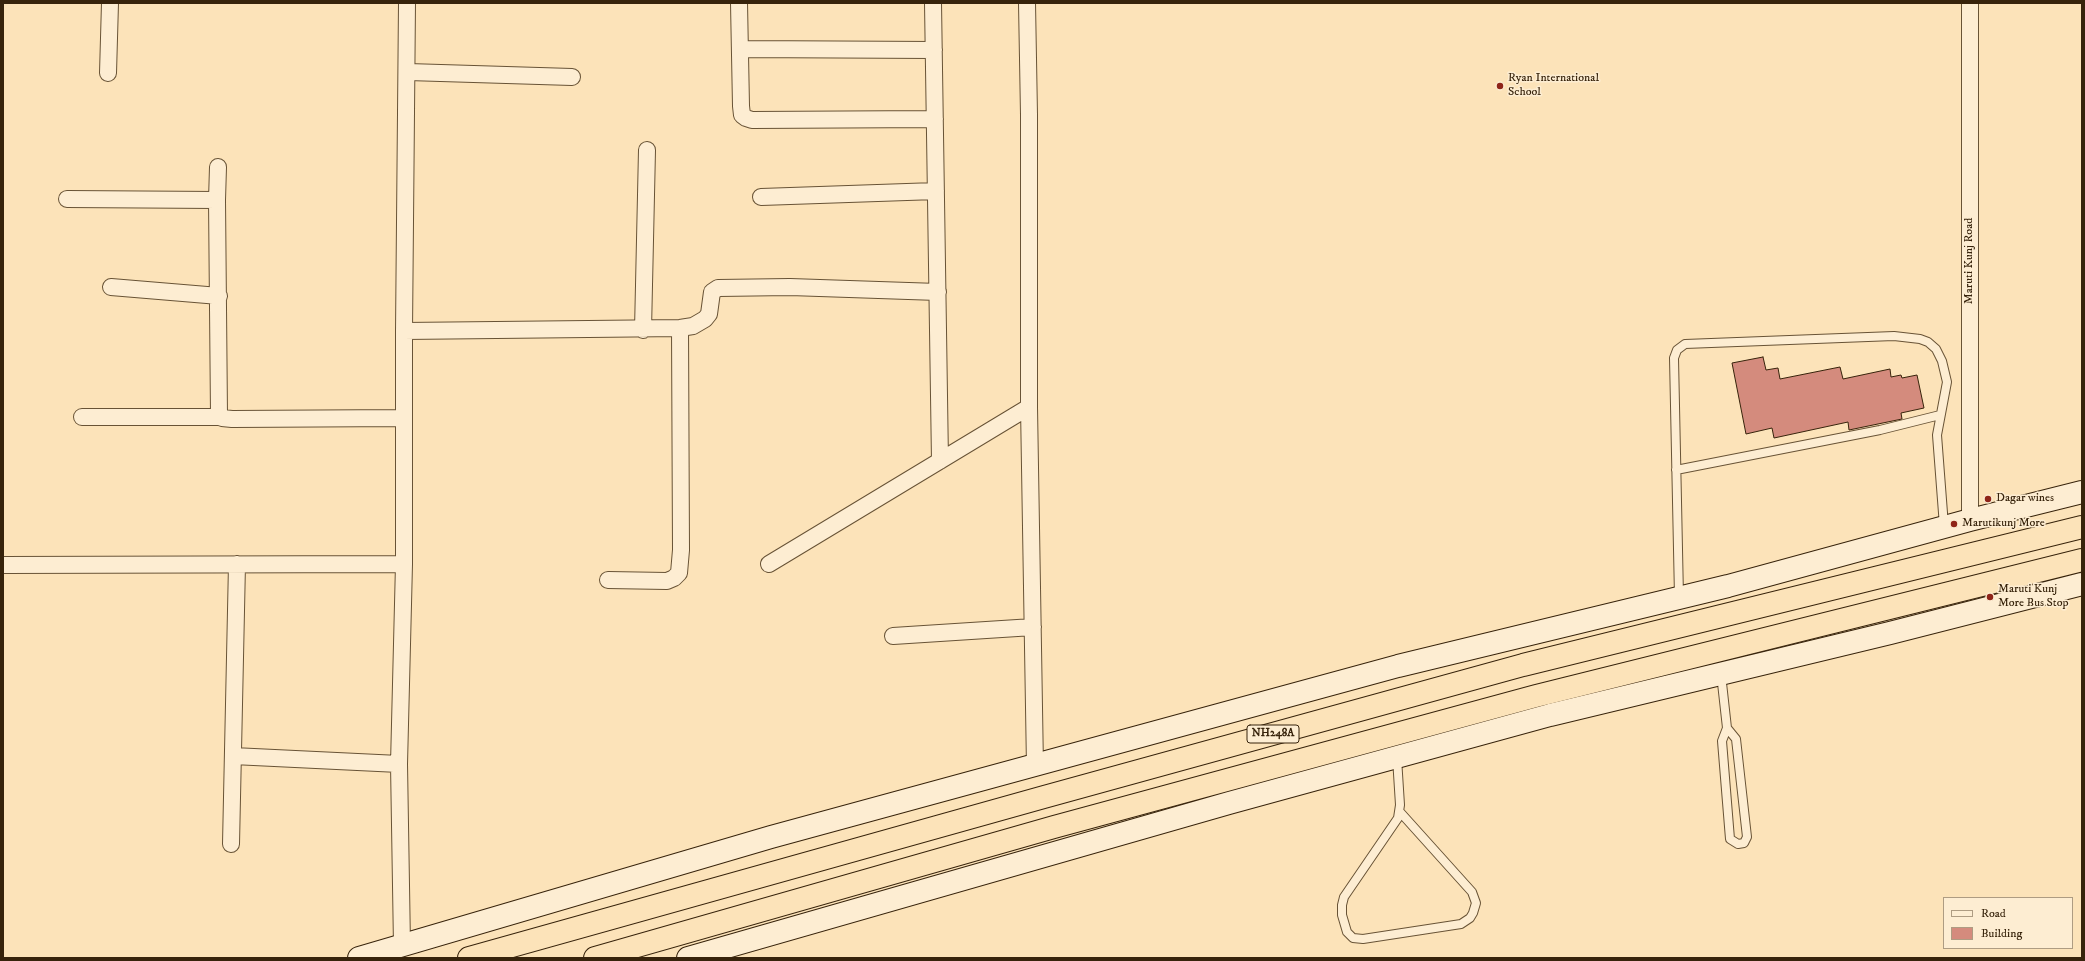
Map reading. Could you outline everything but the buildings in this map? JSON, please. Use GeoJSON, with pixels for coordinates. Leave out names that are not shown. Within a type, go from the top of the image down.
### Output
{"type":"FeatureCollection","features":[{"type":"Feature","properties":{"kind":"highway","name":"NH248A"},"geometry":{"type":"LineString","coordinates":[[469,958],[1044,797],[1524,665],[2082,526]]}},
{"type":"Feature","properties":{"kind":"highway","name":"NH248A"},"geometry":{"type":"LineString","coordinates":[[595,958],[1054,827],[1536,696],[2082,560]]}},
{"type":"Feature","properties":{"kind":"main road"},"geometry":{"type":"LineString","coordinates":[[359,958],[771,837],[1035,767],[1398,666],[1679,598],[1970,520],[2082,492]]}},
{"type":"Feature","properties":{"kind":"main road"},"geometry":{"type":"LineString","coordinates":[[688,958],[900,896],[1550,715],[2082,584]]}},
{"type":"Feature","properties":{"kind":"street"},"geometry":{"type":"LineString","coordinates":[[108,73],[110,3]]}},
{"type":"Feature","properties":{"kind":"street"},"geometry":{"type":"LineString","coordinates":[[402,946],[399,764],[404,564],[404,331],[408,72],[407,3]]}},
{"type":"Feature","properties":{"kind":"street"},"geometry":{"type":"LineString","coordinates":[[739,3],[741,106],[742,115],[746,118],[752,120],[935,119]]}},
{"type":"Feature","properties":{"kind":"street"},"geometry":{"type":"LineString","coordinates":[[933,3],[940,461]]}},
{"type":"Feature","properties":{"kind":"street"},"geometry":{"type":"LineString","coordinates":[[1027,3],[1030,407],[1035,767]]}},
{"type":"Feature","properties":{"kind":"street","name":"Maruti Kunj Road"},"geometry":{"type":"LineString","coordinates":[[1970,3],[1970,520]]}},
{"type":"Feature","properties":{"kind":"street"},"geometry":{"type":"LineString","coordinates":[[740,49],[934,50]]}},
{"type":"Feature","properties":{"kind":"street"},"geometry":{"type":"LineString","coordinates":[[408,72],[572,78]]}},
{"type":"Feature","properties":{"kind":"street"},"geometry":{"type":"LineString","coordinates":[[643,330],[647,150]]}},
{"type":"Feature","properties":{"kind":"street"},"geometry":{"type":"LineString","coordinates":[[218,167],[217,200],[220,417]]}},
{"type":"Feature","properties":{"kind":"street"},"geometry":{"type":"LineString","coordinates":[[761,196],[936,191]]}},
{"type":"Feature","properties":{"kind":"street"},"geometry":{"type":"LineString","coordinates":[[67,199],[217,200]]}},
{"type":"Feature","properties":{"kind":"street"},"geometry":{"type":"LineString","coordinates":[[112,287],[219,296]]}},
{"type":"Feature","properties":{"kind":"street"},"geometry":{"type":"LineString","coordinates":[[404,331],[643,330],[680,328],[693,326],[706,319],[709,314],[712,292],[718,288],[797,288],[938,292]]}},
{"type":"Feature","properties":{"kind":"street"},"geometry":{"type":"LineString","coordinates":[[608,580],[667,581],[674,578],[678,573],[681,550],[680,328]]}},
{"type":"Feature","properties":{"kind":"street"},"geometry":{"type":"LineString","coordinates":[[769,564],[1030,407]]}},
{"type":"Feature","properties":{"kind":"street"},"geometry":{"type":"LineString","coordinates":[[82,417],[220,417],[232,419],[404,418]]}},
{"type":"Feature","properties":{"kind":"street"},"geometry":{"type":"LineString","coordinates":[[231,844],[237,564]]}},
{"type":"Feature","properties":{"kind":"street"},"geometry":{"type":"LineString","coordinates":[[3,565],[404,564]]}},
{"type":"Feature","properties":{"kind":"street"},"geometry":{"type":"LineString","coordinates":[[893,636],[1033,627]]}},
{"type":"Feature","properties":{"kind":"street"},"geometry":{"type":"LineString","coordinates":[[233,756],[399,764]]}},
{"type":"Feature","properties":{"kind":"lane"},"geometry":{"type":"LineString","coordinates":[[1679,598],[1674,358],[1677,350],[1685,344],[1894,336],[1920,339],[1928,342],[1936,350],[1946,372],[1946,392],[1937,435],[1944,527]]}},
{"type":"Feature","properties":{"kind":"lane"},"geometry":{"type":"LineString","coordinates":[[1676,470],[1880,430],[1940,415]]}},
{"type":"Feature","properties":{"kind":"lane"},"geometry":{"type":"LineString","coordinates":[[1721,674],[1727,728],[1722,741],[1730,840],[1738,844],[1744,843],[1746,837],[1736,739],[1727,728]]}},
{"type":"Feature","properties":{"kind":"lane"},"geometry":{"type":"LineString","coordinates":[[1397,757],[1400,812],[1389,831],[1344,897],[1342,915],[1347,932],[1353,938],[1363,939],[1461,924],[1470,918],[1473,913],[1476,903],[1472,892],[1400,812]]}},
{"type":"Feature","properties":{"kind":"place","name":"Ryan International School"},"geometry":{"type":"Point","coordinates":[1500,86]}},
{"type":"Feature","properties":{"kind":"place","name":"Dagar wines"},"geometry":{"type":"Point","coordinates":[1988,499]}},
{"type":"Feature","properties":{"kind":"place","name":"Marutikunj More"},"geometry":{"type":"Point","coordinates":[1954,524]}},
{"type":"Feature","properties":{"kind":"place","name":"Maruti Kunj More Bus Stop"},"geometry":{"type":"Point","coordinates":[1990,597]}}]}
